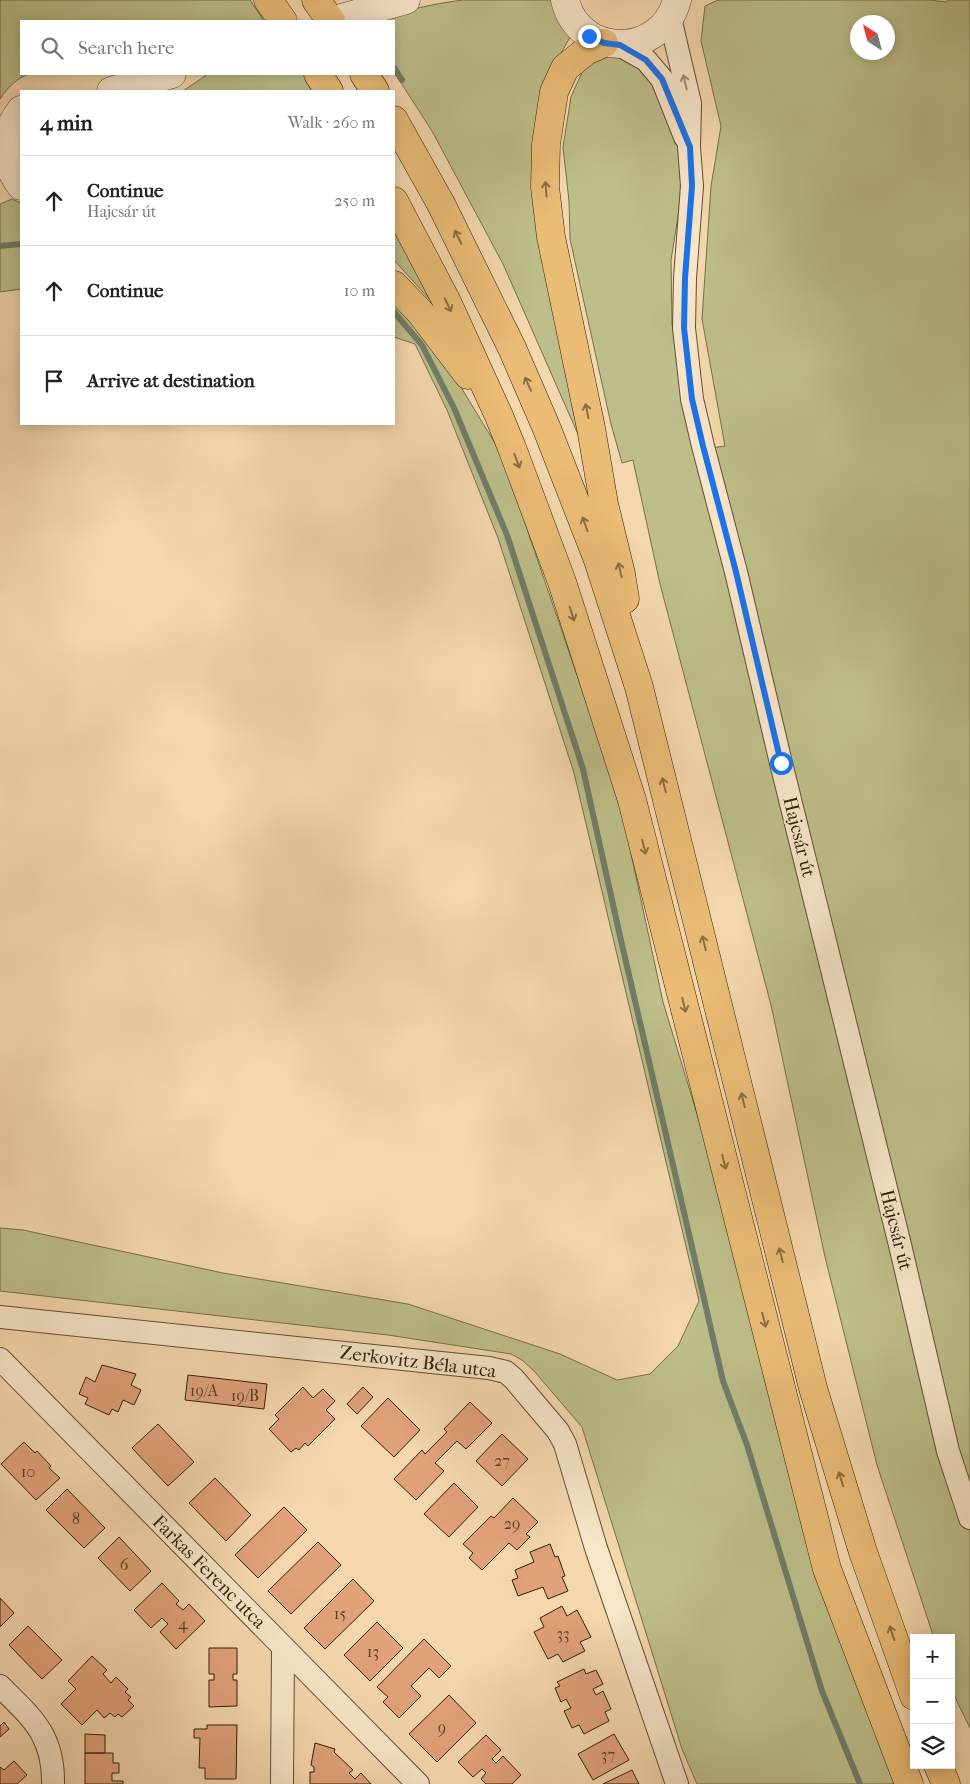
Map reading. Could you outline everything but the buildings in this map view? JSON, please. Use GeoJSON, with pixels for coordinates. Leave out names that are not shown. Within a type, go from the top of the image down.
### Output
{"type":"FeatureCollection","features":[{"type":"Feature","properties":{"kind":"highway"},"geometry":{"type":"LineString","coordinates":[[268,0],[282,20]]}},
{"type":"Feature","properties":{"kind":"highway"},"geometry":{"type":"LineString","coordinates":[[316,0],[330,20]]}},
{"type":"Feature","properties":{"kind":"highway"},"geometry":{"type":"LineString","coordinates":[[612,44],[586,51],[565,68],[554,92],[546,144],[545,187],[551,237],[591,428],[604,504],[622,574],[639,687]]}},
{"type":"Feature","properties":{"kind":"highway"},"geometry":{"type":"LineString","coordinates":[[319,75],[328,90]]}},
{"type":"Feature","properties":{"kind":"highway"},"geometry":{"type":"LineString","coordinates":[[365,75],[375,90]]}},
{"type":"Feature","properties":{"kind":"highway"},"geometry":{"type":"LineString","coordinates":[[395,122],[441,204],[481,282],[547,429],[598,560],[639,687],[813,1388],[863,1552],[910,1685]]}},
{"type":"Feature","properties":{"kind":"highway"},"geometry":{"type":"LineString","coordinates":[[395,203],[446,302],[499,416],[562,582],[632,800],[827,1568],[909,1784]]}},
{"type":"Feature","properties":{"kind":"highway"},"geometry":{"type":"LineString","coordinates":[[395,286],[420,312],[499,416]]}},
{"type":"Feature","properties":{"kind":"highway"},"geometry":{"type":"LineString","coordinates":[[940,1769],[946,1784]]}},
{"type":"Feature","properties":{"kind":"street"},"geometry":{"type":"LineString","coordinates":[[334,20],[406,0]]}},
{"type":"Feature","properties":{"kind":"street"},"geometry":{"type":"LineString","coordinates":[[562,4],[577,25],[589,36],[612,44],[639,42],[656,33],[673,9]]}},
{"type":"Feature","properties":{"kind":"street","name":"Hajcsár út"},"geometry":{"type":"LineString","coordinates":[[673,9],[690,102],[692,186],[685,278],[684,328],[692,399],[900,1245],[959,1452],[970,1518]]}},
{"type":"Feature","properties":{"kind":"street","name":"Hajcsár út"},"geometry":{"type":"LineString","coordinates":[[612,44],[646,60],[662,79],[690,147]]}},
{"type":"Feature","properties":{"kind":"street"},"geometry":{"type":"LineString","coordinates":[[115,90],[168,75]]}},
{"type":"Feature","properties":{"kind":"street"},"geometry":{"type":"LineString","coordinates":[[169,90],[191,75]]}},
{"type":"Feature","properties":{"kind":"street"},"geometry":{"type":"LineString","coordinates":[[20,111],[14,118],[3,150],[20,185]]}},
{"type":"Feature","properties":{"kind":"street"},"geometry":{"type":"LineString","coordinates":[[0,194],[20,187]]}},
{"type":"Feature","properties":{"kind":"street","name":"Zerkovitz Béla utca"},"geometry":{"type":"LineString","coordinates":[[0,1317],[480,1367],[506,1372],[558,1431],[565,1444],[596,1548],[676,1784]]}},
{"type":"Feature","properties":{"kind":"street","name":"Farkas Ferenc utca"},"geometry":{"type":"LineString","coordinates":[[0,1359],[418,1784]]}},
{"type":"Feature","properties":{"kind":"street"},"geometry":{"type":"LineString","coordinates":[[282,1647],[282,1784]]}},
{"type":"Feature","properties":{"kind":"street"},"geometry":{"type":"LineString","coordinates":[[0,1686],[27,1713],[43,1734],[50,1750],[53,1784]]}},
{"type":"Feature","properties":{"kind":"green space"},"geometry":{"type":"Polygon","coordinates":[[[0,0],[250,0],[263,20],[20,20],[20,75],[27,75],[13,84],[0,99],[0,0]]]}},
{"type":"Feature","properties":{"kind":"green space"},"geometry":{"type":"Polygon","coordinates":[[[463,0],[552,0],[572,34],[554,65],[544,97],[581,441],[503,264],[432,131],[395,74],[395,20],[375,20],[417,8],[463,0]]]}},
{"type":"Feature","properties":{"kind":"green space"},"geometry":{"type":"Polygon","coordinates":[[[718,0],[930,0],[946,2],[948,0],[970,0],[970,1728],[955,1697],[955,1634],[933,1634],[877,1465],[825,1257],[771,1005],[660,584],[633,460],[622,463],[611,424],[570,239],[569,201],[563,147],[571,97],[583,70],[595,61],[609,56],[628,58],[655,81],[678,141],[683,185],[671,260],[672,324],[697,450],[725,446],[702,319],[711,186],[721,126],[701,41],[705,6],[718,0]]]}},
{"type":"Feature","properties":{"kind":"green space"},"geometry":{"type":"Polygon","coordinates":[[[207,75],[304,75],[315,90],[184,90],[207,75]]]}},
{"type":"Feature","properties":{"kind":"green space"},"geometry":{"type":"Polygon","coordinates":[[[12,199],[20,203],[20,289],[0,292],[0,204],[12,199]]]}},
{"type":"Feature","properties":{"kind":"green space"},"geometry":{"type":"Polygon","coordinates":[[[395,222],[441,312],[395,261],[395,222]]]}},
{"type":"Feature","properties":{"kind":"green space"},"geometry":{"type":"Polygon","coordinates":[[[395,295],[445,361],[501,453],[619,798],[663,1002],[900,1784],[697,1784],[682,1749],[582,1427],[534,1371],[522,1360],[511,1354],[388,1335],[0,1291],[0,1228],[23,1230],[223,1273],[408,1304],[560,1354],[617,1380],[650,1374],[678,1346],[699,1301],[574,773],[498,538],[447,410],[415,344],[395,337],[395,295]]]}},
{"type":"Feature","properties":{"kind":"waterway"},"geometry":{"type":"LineString","coordinates":[[395,70],[402,80]]}},
{"type":"Feature","properties":{"kind":"waterway"},"geometry":{"type":"LineString","coordinates":[[0,246],[20,244]]}},
{"type":"Feature","properties":{"kind":"waterway"},"geometry":{"type":"LineString","coordinates":[[395,313],[422,345],[454,408],[507,535],[583,769],[723,1381],[747,1445],[822,1691],[860,1784]]}},
{"type":"Feature","properties":{"kind":"route"},"geometry":{"type":"LineString","coordinates":[[589,36],[604,43],[620,45],[646,60],[662,79],[690,147],[692,186],[685,278],[684,328],[692,399],[736,572],[781,763]]}}]}
